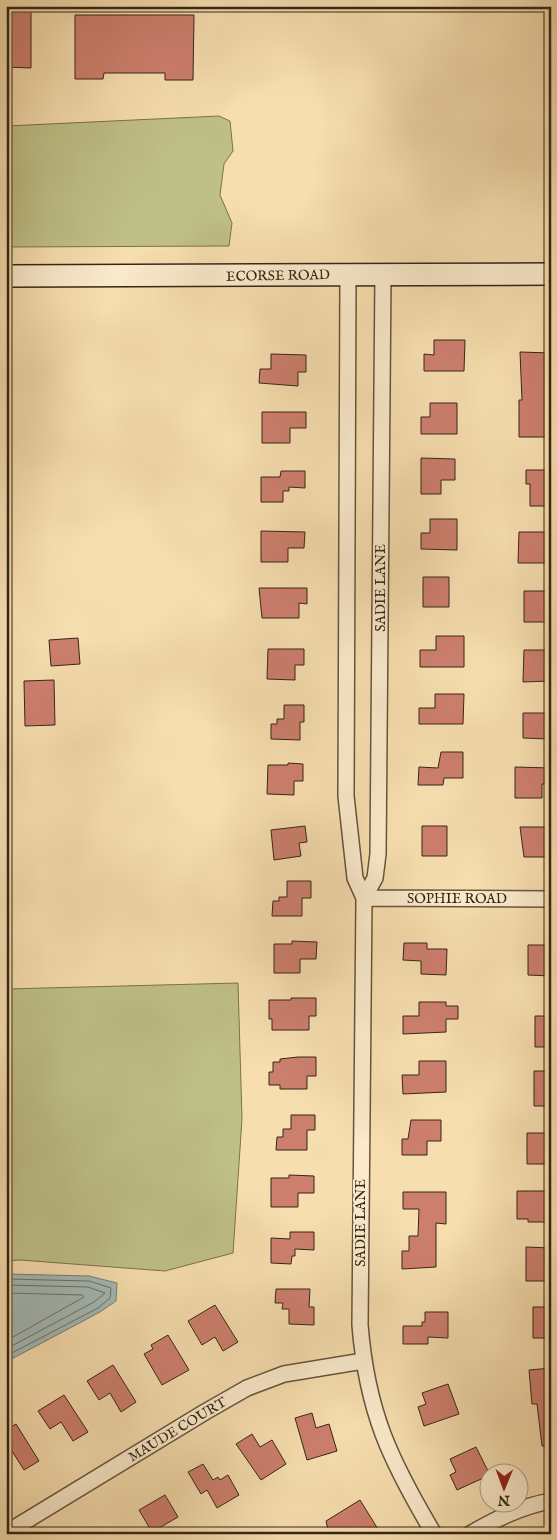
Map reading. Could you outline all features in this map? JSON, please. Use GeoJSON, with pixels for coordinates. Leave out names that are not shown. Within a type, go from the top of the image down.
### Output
{"type":"FeatureCollection","features":[{"type":"Feature","properties":{"kind":"main road","name":"ECORSE ROAD"},"geometry":{"type":"LineString","coordinates":[[6,276],[200,277],[348,274],[551,274]]}},
{"type":"Feature","properties":{"kind":"street","name":"SADIE LANE"},"geometry":{"type":"LineString","coordinates":[[348,274],[346,796],[355,878],[364,898],[360,1152],[360,1325],[363,1361],[371,1402],[389,1451],[405,1485],[434,1534]]}},
{"type":"Feature","properties":{"kind":"street","name":"SADIE LANE"},"geometry":{"type":"LineString","coordinates":[[364,898],[375,878],[378,854],[383,274]]}},
{"type":"Feature","properties":{"kind":"street","name":"SOPHIE ROAD"},"geometry":{"type":"LineString","coordinates":[[364,898],[551,899]]}},
{"type":"Feature","properties":{"kind":"street","name":"MAUDE COURT"},"geometry":{"type":"LineString","coordinates":[[6,1533],[247,1388],[284,1374],[363,1361]]}},
{"type":"Feature","properties":{"kind":"street"},"geometry":{"type":"LineString","coordinates":[[470,1534],[510,1513],[551,1501]]}},
{"type":"Feature","properties":{"kind":"green space"},"geometry":{"type":"Polygon","coordinates":[[[219,116],[230,121],[233,151],[224,164],[220,195],[232,223],[229,246],[6,247],[6,126],[219,116]]]}},
{"type":"Feature","properties":{"kind":"green space"},"geometry":{"type":"Polygon","coordinates":[[[238,983],[242,1119],[233,1253],[165,1271],[20,1260],[6,1261],[6,989],[238,983]]]}},
{"type":"Feature","properties":{"kind":"water"},"geometry":{"type":"Polygon","coordinates":[[[6,1274],[89,1276],[117,1283],[116,1301],[100,1312],[6,1362],[6,1274]]]}},
{"type":"Feature","properties":{"kind":"building"},"geometry":{"type":"Polygon","coordinates":[[[7,6],[31,6],[31,68],[6,67],[7,6]]]}},
{"type":"Feature","properties":{"kind":"building"},"geometry":{"type":"Polygon","coordinates":[[[75,15],[194,15],[193,80],[165,80],[165,73],[104,73],[103,79],[75,79],[75,15]]]}},
{"type":"Feature","properties":{"kind":"building"},"geometry":{"type":"Polygon","coordinates":[[[434,340],[465,340],[464,371],[424,371],[424,354],[434,355],[434,340]]]}},
{"type":"Feature","properties":{"kind":"building"},"geometry":{"type":"Polygon","coordinates":[[[520,352],[551,353],[551,388],[547,388],[546,420],[551,420],[551,437],[519,437],[519,400],[522,400],[520,352]]]}},
{"type":"Feature","properties":{"kind":"building"},"geometry":{"type":"Polygon","coordinates":[[[271,354],[306,355],[306,372],[298,372],[298,386],[259,383],[260,369],[271,369],[271,354]]]}},
{"type":"Feature","properties":{"kind":"building"},"geometry":{"type":"Polygon","coordinates":[[[430,403],[457,403],[457,434],[421,434],[421,417],[430,417],[430,403]]]}},
{"type":"Feature","properties":{"kind":"building"},"geometry":{"type":"Polygon","coordinates":[[[262,412],[306,412],[306,428],[290,428],[290,443],[262,443],[262,412]]]}},
{"type":"Feature","properties":{"kind":"building"},"geometry":{"type":"Polygon","coordinates":[[[421,458],[455,459],[455,480],[441,480],[441,494],[421,494],[421,458]]]}},
{"type":"Feature","properties":{"kind":"building"},"geometry":{"type":"Polygon","coordinates":[[[526,470],[551,470],[551,506],[530,506],[530,484],[526,484],[526,470]]]}},
{"type":"Feature","properties":{"kind":"building"},"geometry":{"type":"Polygon","coordinates":[[[281,471],[305,471],[305,488],[289,487],[289,491],[283,491],[283,502],[261,502],[261,477],[280,477],[281,471]]]}},
{"type":"Feature","properties":{"kind":"building"},"geometry":{"type":"Polygon","coordinates":[[[430,519],[457,519],[457,550],[421,549],[421,533],[430,533],[430,519]]]}},
{"type":"Feature","properties":{"kind":"building"},"geometry":{"type":"Polygon","coordinates":[[[261,531],[305,532],[304,548],[288,548],[288,562],[261,562],[261,531]]]}},
{"type":"Feature","properties":{"kind":"building"},"geometry":{"type":"Polygon","coordinates":[[[519,532],[551,532],[551,549],[546,549],[545,563],[518,563],[519,532]]]}},
{"type":"Feature","properties":{"kind":"building"},"geometry":{"type":"Polygon","coordinates":[[[423,577],[449,577],[449,607],[423,607],[423,577]]]}},
{"type":"Feature","properties":{"kind":"building"},"geometry":{"type":"Polygon","coordinates":[[[259,588],[307,588],[307,604],[299,603],[299,618],[262,618],[259,588]]]}},
{"type":"Feature","properties":{"kind":"building"},"geometry":{"type":"Polygon","coordinates":[[[524,591],[551,591],[551,622],[524,622],[524,591]]]}},
{"type":"Feature","properties":{"kind":"building"},"geometry":{"type":"Polygon","coordinates":[[[436,636],[464,636],[464,667],[420,667],[420,650],[436,650],[436,636]]]}},
{"type":"Feature","properties":{"kind":"building"},"geometry":{"type":"Polygon","coordinates":[[[78,638],[80,664],[51,666],[49,640],[78,638]]]}},
{"type":"Feature","properties":{"kind":"building"},"geometry":{"type":"Polygon","coordinates":[[[268,649],[304,649],[304,665],[295,665],[295,680],[267,679],[268,649]]]}},
{"type":"Feature","properties":{"kind":"building"},"geometry":{"type":"Polygon","coordinates":[[[524,650],[551,650],[550,681],[523,682],[524,650]]]}},
{"type":"Feature","properties":{"kind":"building"},"geometry":{"type":"Polygon","coordinates":[[[54,680],[55,725],[25,726],[24,681],[54,680]]]}},
{"type":"Feature","properties":{"kind":"building"},"geometry":{"type":"Polygon","coordinates":[[[435,694],[464,694],[463,724],[419,724],[419,708],[435,708],[435,694]]]}},
{"type":"Feature","properties":{"kind":"building"},"geometry":{"type":"Polygon","coordinates":[[[284,705],[304,705],[304,722],[300,722],[300,740],[271,739],[271,724],[277,724],[277,719],[284,719],[284,705]]]}},
{"type":"Feature","properties":{"kind":"building"},"geometry":{"type":"Polygon","coordinates":[[[523,713],[548,713],[548,739],[523,738],[523,713]]]}},
{"type":"Feature","properties":{"kind":"building"},"geometry":{"type":"Polygon","coordinates":[[[441,752],[463,752],[463,778],[444,778],[443,785],[418,785],[419,767],[438,768],[441,752]]]}},
{"type":"Feature","properties":{"kind":"building"},"geometry":{"type":"Polygon","coordinates":[[[288,763],[303,764],[303,781],[294,781],[294,795],[267,794],[268,765],[288,765],[288,763]]]}},
{"type":"Feature","properties":{"kind":"building"},"geometry":{"type":"Polygon","coordinates":[[[515,767],[551,768],[551,784],[542,784],[542,798],[515,798],[515,767]]]}},
{"type":"Feature","properties":{"kind":"building"},"geometry":{"type":"Polygon","coordinates":[[[305,826],[307,842],[299,843],[301,856],[274,860],[271,830],[305,826]]]}},
{"type":"Feature","properties":{"kind":"building"},"geometry":{"type":"Polygon","coordinates":[[[422,826],[447,826],[447,856],[422,856],[422,826]]]}},
{"type":"Feature","properties":{"kind":"building"},"geometry":{"type":"Polygon","coordinates":[[[520,827],[551,827],[551,857],[524,857],[520,827]]]}},
{"type":"Feature","properties":{"kind":"building"},"geometry":{"type":"Polygon","coordinates":[[[287,881],[311,881],[311,898],[302,898],[302,916],[272,916],[273,901],[279,901],[279,897],[287,897],[287,881]]]}},
{"type":"Feature","properties":{"kind":"building"},"geometry":{"type":"Polygon","coordinates":[[[292,941],[317,942],[316,959],[300,959],[300,973],[274,973],[274,944],[292,944],[292,941]]]}},
{"type":"Feature","properties":{"kind":"building"},"geometry":{"type":"Polygon","coordinates":[[[404,943],[427,943],[427,949],[447,949],[446,975],[421,974],[421,961],[403,960],[404,943]]]}},
{"type":"Feature","properties":{"kind":"building"},"geometry":{"type":"Polygon","coordinates":[[[528,945],[551,945],[551,976],[528,975],[528,945]]]}},
{"type":"Feature","properties":{"kind":"building"},"geometry":{"type":"Polygon","coordinates":[[[291,998],[316,998],[316,1016],[309,1016],[309,1030],[272,1030],[272,1019],[269,1019],[269,1000],[291,1000],[291,998]]]}},
{"type":"Feature","properties":{"kind":"building"},"geometry":{"type":"Polygon","coordinates":[[[419,1002],[446,1002],[446,1006],[458,1006],[458,1019],[446,1019],[446,1032],[403,1034],[403,1016],[419,1016],[419,1002]]]}},
{"type":"Feature","properties":{"kind":"building"},"geometry":{"type":"Polygon","coordinates":[[[535,1016],[551,1016],[551,1047],[535,1047],[535,1016]]]}},
{"type":"Feature","properties":{"kind":"building"},"geometry":{"type":"Polygon","coordinates":[[[316,1057],[316,1076],[307,1076],[307,1089],[280,1089],[280,1085],[269,1085],[269,1072],[273,1072],[273,1062],[280,1062],[280,1059],[316,1057]]]}},
{"type":"Feature","properties":{"kind":"building"},"geometry":{"type":"Polygon","coordinates":[[[419,1061],[446,1061],[446,1092],[403,1094],[402,1075],[419,1075],[419,1061]]]}},
{"type":"Feature","properties":{"kind":"building"},"geometry":{"type":"Polygon","coordinates":[[[534,1071],[551,1071],[551,1106],[534,1106],[534,1071]]]}},
{"type":"Feature","properties":{"kind":"building"},"geometry":{"type":"Polygon","coordinates":[[[291,1115],[315,1115],[315,1130],[307,1130],[307,1150],[276,1150],[277,1137],[283,1137],[283,1129],[291,1129],[291,1115]]]}},
{"type":"Feature","properties":{"kind":"building"},"geometry":{"type":"Polygon","coordinates":[[[411,1120],[441,1120],[441,1141],[427,1141],[427,1155],[402,1155],[402,1139],[408,1139],[411,1120]]]}},
{"type":"Feature","properties":{"kind":"building"},"geometry":{"type":"Polygon","coordinates":[[[527,1133],[551,1133],[551,1164],[527,1164],[527,1133]]]}},
{"type":"Feature","properties":{"kind":"building"},"geometry":{"type":"Polygon","coordinates":[[[289,1175],[314,1176],[314,1193],[298,1193],[298,1207],[271,1207],[271,1178],[289,1178],[289,1175]]]}},
{"type":"Feature","properties":{"kind":"building"},"geometry":{"type":"Polygon","coordinates":[[[517,1191],[551,1191],[551,1222],[528,1222],[528,1219],[517,1219],[517,1191]]]}},
{"type":"Feature","properties":{"kind":"building"},"geometry":{"type":"Polygon","coordinates":[[[403,1192],[446,1192],[446,1224],[436,1223],[436,1267],[402,1269],[402,1251],[409,1251],[409,1236],[418,1236],[419,1209],[403,1209],[403,1192]]]}},
{"type":"Feature","properties":{"kind":"building"},"geometry":{"type":"Polygon","coordinates":[[[290,1232],[314,1232],[314,1250],[295,1249],[295,1256],[292,1256],[291,1264],[271,1263],[271,1238],[290,1239],[290,1232]]]}},
{"type":"Feature","properties":{"kind":"building"},"geometry":{"type":"Polygon","coordinates":[[[526,1247],[551,1248],[551,1281],[526,1281],[526,1247]]]}},
{"type":"Feature","properties":{"kind":"building"},"geometry":{"type":"Polygon","coordinates":[[[276,1289],[310,1289],[309,1307],[314,1307],[314,1325],[289,1324],[289,1309],[282,1309],[283,1303],[275,1303],[276,1289]]]}},
{"type":"Feature","properties":{"kind":"building"},"geometry":{"type":"Polygon","coordinates":[[[215,1305],[238,1342],[223,1351],[215,1337],[202,1345],[188,1321],[215,1305]]]}},
{"type":"Feature","properties":{"kind":"building"},"geometry":{"type":"Polygon","coordinates":[[[533,1307],[551,1307],[551,1338],[533,1338],[533,1307]]]}},
{"type":"Feature","properties":{"kind":"building"},"geometry":{"type":"Polygon","coordinates":[[[425,1312],[448,1312],[448,1338],[428,1337],[428,1344],[403,1344],[403,1326],[422,1326],[422,1322],[425,1322],[425,1312]]]}},
{"type":"Feature","properties":{"kind":"building"},"geometry":{"type":"Polygon","coordinates":[[[168,1335],[189,1370],[162,1385],[144,1354],[153,1349],[151,1345],[168,1335]]]}},
{"type":"Feature","properties":{"kind":"building"},"geometry":{"type":"Polygon","coordinates":[[[113,1365],[136,1402],[121,1412],[110,1393],[99,1400],[87,1381],[113,1365]]]}},
{"type":"Feature","properties":{"kind":"building"},"geometry":{"type":"Polygon","coordinates":[[[551,1368],[551,1446],[542,1446],[537,1404],[532,1404],[529,1370],[551,1368]]]}},
{"type":"Feature","properties":{"kind":"building"},"geometry":{"type":"Polygon","coordinates":[[[448,1384],[459,1414],[424,1426],[418,1407],[426,1404],[422,1393],[448,1384]]]}},
{"type":"Feature","properties":{"kind":"building"},"geometry":{"type":"Polygon","coordinates":[[[64,1395],[88,1432],[73,1441],[61,1422],[50,1429],[38,1411],[64,1395]]]}},
{"type":"Feature","properties":{"kind":"building"},"geometry":{"type":"Polygon","coordinates":[[[312,1413],[316,1428],[329,1424],[337,1451],[307,1460],[295,1418],[312,1413]]]}},
{"type":"Feature","properties":{"kind":"building"},"geometry":{"type":"Polygon","coordinates":[[[16,1424],[39,1461],[24,1470],[12,1451],[6,1455],[6,1430],[16,1424]]]}},
{"type":"Feature","properties":{"kind":"building"},"geometry":{"type":"Polygon","coordinates":[[[252,1434],[260,1447],[272,1440],[286,1464],[261,1480],[236,1444],[252,1434]]]}},
{"type":"Feature","properties":{"kind":"building"},"geometry":{"type":"Polygon","coordinates":[[[476,1447],[484,1462],[480,1462],[480,1480],[457,1490],[450,1475],[456,1472],[450,1459],[476,1447]]]}},
{"type":"Feature","properties":{"kind":"building"},"geometry":{"type":"Polygon","coordinates":[[[203,1464],[213,1480],[218,1477],[220,1480],[228,1475],[239,1495],[217,1508],[207,1490],[201,1494],[188,1472],[203,1464]]]}},
{"type":"Feature","properties":{"kind":"building"},"geometry":{"type":"Polygon","coordinates":[[[165,1495],[178,1517],[152,1532],[139,1510],[165,1495]]]}},
{"type":"Feature","properties":{"kind":"building"},"geometry":{"type":"Polygon","coordinates":[[[360,1500],[381,1534],[329,1534],[326,1521],[360,1500]]]}}]}
